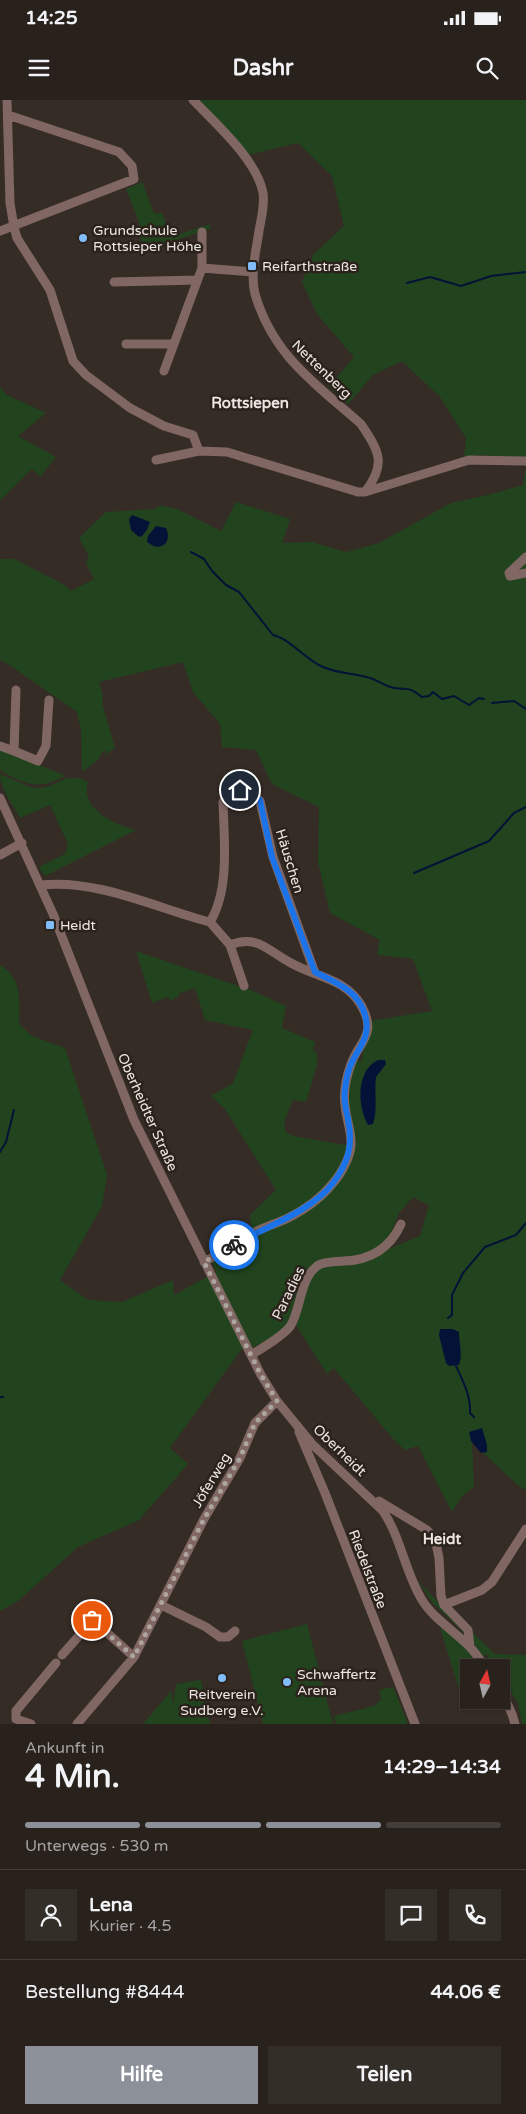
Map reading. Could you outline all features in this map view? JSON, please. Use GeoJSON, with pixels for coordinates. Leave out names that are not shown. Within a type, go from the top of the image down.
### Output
{"type":"FeatureCollection","features":[{"type":"Feature","properties":{"kind":"street"},"geometry":{"type":"LineString","coordinates":[[8,100],[10,203],[14,227],[17,238],[50,290],[73,361],[79,369],[105,390],[144,416],[164,426],[193,435],[199,451]]}},
{"type":"Feature","properties":{"kind":"street","name":"Nettenberg"},"geometry":{"type":"LineString","coordinates":[[193,100],[245,158],[260,182],[263,201],[253,272],[255,294],[275,342],[289,360],[361,424],[374,446],[378,456],[378,472],[365,492]]}},
{"type":"Feature","properties":{"kind":"street"},"geometry":{"type":"LineString","coordinates":[[0,232],[134,179],[134,172],[128,160],[119,152],[8,115]]}},
{"type":"Feature","properties":{"kind":"street"},"geometry":{"type":"LineString","coordinates":[[164,370],[202,268],[202,232]]}},
{"type":"Feature","properties":{"kind":"street"},"geometry":{"type":"LineString","coordinates":[[202,268],[253,272]]}},
{"type":"Feature","properties":{"kind":"street"},"geometry":{"type":"LineString","coordinates":[[114,282],[197,280]]}},
{"type":"Feature","properties":{"kind":"street"},"geometry":{"type":"LineString","coordinates":[[126,344],[173,344]]}},
{"type":"Feature","properties":{"kind":"street"},"geometry":{"type":"LineString","coordinates":[[156,460],[199,451],[227,452],[351,491],[365,492],[469,460],[526,461]]}},
{"type":"Feature","properties":{"kind":"street"},"geometry":{"type":"LineString","coordinates":[[526,557],[509,572],[510,576],[526,573]]}},
{"type":"Feature","properties":{"kind":"street"},"geometry":{"type":"LineString","coordinates":[[14,751],[16,690]]}},
{"type":"Feature","properties":{"kind":"street"},"geometry":{"type":"LineString","coordinates":[[0,746],[38,761],[46,746],[49,700]]}},
{"type":"Feature","properties":{"kind":"street","name":"Häuschen"},"geometry":{"type":"LineString","coordinates":[[210,922],[217,911],[222,882],[224,851],[223,802],[230,793],[240,790],[252,792],[260,800],[272,857],[315,972]]}},
{"type":"Feature","properties":{"kind":"street","name":"Oberheidter Straße"},"geometry":{"type":"LineString","coordinates":[[0,798],[41,885],[134,1120],[251,1355],[277,1401],[296,1425]]}},
{"type":"Feature","properties":{"kind":"street"},"geometry":{"type":"LineString","coordinates":[[0,855],[22,843]]}},
{"type":"Feature","properties":{"kind":"street"},"geometry":{"type":"LineString","coordinates":[[41,885],[70,884],[116,894],[210,922],[230,945],[244,986]]}},
{"type":"Feature","properties":{"kind":"street"},"geometry":{"type":"LineString","coordinates":[[204,1262],[257,1231],[288,1218],[314,1201],[333,1184],[352,1145],[344,1091],[352,1061],[365,1040],[367,1023],[360,1003],[344,987],[315,972],[297,966],[251,940],[242,940],[230,945]]}},
{"type":"Feature","properties":{"kind":"street","name":"Paradies"},"geometry":{"type":"LineString","coordinates":[[251,1355],[290,1327],[306,1283],[318,1266],[329,1262],[354,1260],[375,1253],[388,1245],[396,1236],[401,1224]]}},
{"type":"Feature","properties":{"kind":"street","name":"Jöferweg"},"geometry":{"type":"LineString","coordinates":[[78,1724],[134,1657],[204,1519],[240,1458],[255,1423],[277,1401]]}},
{"type":"Feature","properties":{"kind":"street","name":"Oberheidt"},"geometry":{"type":"LineString","coordinates":[[296,1425],[320,1452],[383,1511],[391,1522],[414,1585],[423,1602],[470,1647],[479,1659]]}},
{"type":"Feature","properties":{"kind":"street","name":"Riedelstraße"},"geometry":{"type":"LineString","coordinates":[[296,1425],[325,1493],[415,1724]]}},
{"type":"Feature","properties":{"kind":"street","name":"Oberheidt"},"geometry":{"type":"LineString","coordinates":[[367,1494],[427,1530],[436,1539],[440,1558],[441,1596],[444,1605],[468,1630],[470,1647]]}},
{"type":"Feature","properties":{"kind":"street"},"geometry":{"type":"LineString","coordinates":[[444,1605],[482,1590],[492,1582],[526,1529]]}},
{"type":"Feature","properties":{"kind":"street"},"geometry":{"type":"LineString","coordinates":[[161,1605],[206,1627],[220,1637],[228,1637],[235,1631]]}},
{"type":"Feature","properties":{"kind":"street"},"geometry":{"type":"LineString","coordinates":[[62,1655],[92,1620],[134,1657]]}},
{"type":"Feature","properties":{"kind":"street"},"geometry":{"type":"LineString","coordinates":[[31,1724],[16,1719],[16,1710],[56,1663]]}},
{"type":"Feature","properties":{"kind":"street"},"geometry":{"type":"LineString","coordinates":[[510,1709],[515,1724]]}},
{"type":"Feature","properties":{"kind":"green space"},"geometry":{"type":"Polygon","coordinates":[[[199,100],[526,100],[526,458],[479,455],[464,457],[466,438],[440,397],[402,361],[373,375],[348,404],[329,387],[354,357],[317,314],[302,282],[313,255],[344,226],[332,176],[298,143],[248,155],[199,100]]]}},
{"type":"Feature","properties":{"kind":"green space"},"geometry":{"type":"Polygon","coordinates":[[[142,182],[154,213],[162,213],[171,237],[210,224],[210,229],[142,251],[143,245],[136,227],[140,225],[126,189],[142,182]]]}},
{"type":"Feature","properties":{"kind":"green space"},"geometry":{"type":"Polygon","coordinates":[[[0,387],[7,395],[46,413],[18,436],[56,457],[40,477],[32,469],[0,501],[0,387]]]}},
{"type":"Feature","properties":{"kind":"green space"},"geometry":{"type":"Polygon","coordinates":[[[526,468],[526,1490],[519,1486],[472,1443],[474,1487],[462,1496],[452,1512],[418,1446],[405,1450],[394,1440],[334,1368],[327,1374],[296,1325],[256,1346],[241,1350],[170,1448],[188,1464],[139,1520],[78,1547],[18,1601],[0,1611],[0,965],[7,970],[16,983],[20,1007],[19,1024],[32,1036],[65,1048],[107,1175],[102,1206],[60,1280],[88,1300],[122,1302],[173,1280],[174,1295],[216,1272],[210,1256],[252,1234],[250,1215],[276,1190],[225,1109],[211,1096],[233,1083],[253,1030],[205,1020],[195,988],[178,994],[179,996],[170,1001],[168,997],[152,1003],[136,951],[253,991],[286,1006],[282,1028],[315,1042],[313,1051],[317,1053],[317,1065],[306,1102],[293,1100],[284,1122],[286,1133],[298,1137],[345,1145],[349,1144],[345,1097],[355,1059],[362,1062],[369,1021],[432,1011],[413,959],[377,955],[380,940],[330,913],[318,862],[319,807],[272,784],[256,750],[222,747],[220,724],[193,692],[183,662],[99,682],[103,696],[102,703],[115,748],[104,756],[107,751],[103,751],[98,760],[82,772],[81,730],[77,712],[0,660],[0,559],[14,559],[63,584],[71,591],[94,579],[86,563],[89,556],[79,538],[106,512],[155,509],[160,505],[177,509],[221,531],[236,502],[290,519],[282,543],[312,542],[346,552],[379,543],[451,503],[523,485],[526,468]],[[413,1197],[399,1213],[384,1251],[420,1236],[429,1205],[413,1197]]]}},
{"type":"Feature","properties":{"kind":"green space"},"geometry":{"type":"Polygon","coordinates":[[[0,749],[66,776],[45,784],[31,784],[19,780],[0,770],[0,749]]]}},
{"type":"Feature","properties":{"kind":"green space"},"geometry":{"type":"Polygon","coordinates":[[[0,774],[30,787],[40,788],[50,786],[67,778],[79,778],[88,782],[87,792],[94,808],[110,820],[136,830],[45,876],[39,868],[65,854],[68,844],[50,805],[20,818],[4,791],[0,774]]]}},
{"type":"Feature","properties":{"kind":"green space"},"geometry":{"type":"Polygon","coordinates":[[[417,1580],[455,1620],[467,1636],[432,1602],[417,1580]]]}},
{"type":"Feature","properties":{"kind":"green space","name":"Schwaffertz Arena"},"geometry":{"type":"Polygon","coordinates":[[[307,1624],[333,1724],[263,1724],[242,1641],[307,1624]]]}},
{"type":"Feature","properties":{"kind":"green space"},"geometry":{"type":"Polygon","coordinates":[[[440,1627],[459,1641],[474,1659],[460,1659],[460,1693],[440,1627]]]}},
{"type":"Feature","properties":{"kind":"green space"},"geometry":{"type":"Polygon","coordinates":[[[472,1632],[495,1654],[526,1655],[526,1724],[522,1724],[518,1703],[510,1691],[510,1659],[489,1659],[486,1654],[483,1656],[472,1641],[472,1632]]]}},
{"type":"Feature","properties":{"kind":"green space"},"geometry":{"type":"Polygon","coordinates":[[[201,1680],[210,1724],[143,1724],[171,1691],[173,1704],[176,1684],[201,1680]]]}},
{"type":"Feature","properties":{"kind":"green space"},"geometry":{"type":"Polygon","coordinates":[[[393,1687],[408,1724],[336,1724],[334,1716],[374,1706],[381,1700],[379,1690],[393,1687]]]}},
{"type":"Feature","properties":{"kind":"water"},"geometry":{"type":"Polygon","coordinates":[[[132,515],[150,522],[142,536],[139,537],[131,530],[129,519],[132,515]]]}},
{"type":"Feature","properties":{"kind":"water"},"geometry":{"type":"Polygon","coordinates":[[[156,526],[166,528],[168,538],[164,545],[156,547],[147,542],[148,536],[156,526]]]}},
{"type":"Feature","properties":{"kind":"water"},"geometry":{"type":"Polygon","coordinates":[[[378,1060],[385,1060],[386,1064],[376,1077],[376,1107],[373,1124],[368,1125],[362,1108],[362,1080],[371,1065],[378,1060]]]}},
{"type":"Feature","properties":{"kind":"water"},"geometry":{"type":"Polygon","coordinates":[[[440,1329],[453,1329],[459,1332],[461,1353],[459,1365],[449,1366],[446,1363],[439,1335],[440,1329]]]}},
{"type":"Feature","properties":{"kind":"water"},"geometry":{"type":"Polygon","coordinates":[[[482,1428],[487,1452],[481,1453],[471,1441],[469,1432],[482,1428]]]}},
{"type":"Feature","properties":{"kind":"waterway"},"geometry":{"type":"LineString","coordinates":[[407,283],[430,277],[461,286],[491,276],[526,272]]}},
{"type":"Feature","properties":{"kind":"waterway"},"geometry":{"type":"LineString","coordinates":[[191,552],[204,559],[212,571],[226,585],[239,592],[273,635],[285,640],[321,666],[333,671],[373,679],[386,686],[408,689],[422,697],[429,696],[433,692],[442,699],[454,696],[469,705],[479,698],[484,699]]}},
{"type":"Feature","properties":{"kind":"waterway"},"geometry":{"type":"LineString","coordinates":[[492,703],[514,701],[526,709]]}},
{"type":"Feature","properties":{"kind":"waterway"},"geometry":{"type":"LineString","coordinates":[[414,873],[489,841],[514,813],[526,807]]}},
{"type":"Feature","properties":{"kind":"waterway"},"geometry":{"type":"LineString","coordinates":[[0,1152],[6,1142],[14,1110]]}},
{"type":"Feature","properties":{"kind":"waterway"},"geometry":{"type":"LineString","coordinates":[[448,1318],[452,1315],[452,1295],[463,1273],[485,1247],[516,1235],[526,1223]]}},
{"type":"Feature","properties":{"kind":"waterway"},"geometry":{"type":"LineString","coordinates":[[456,1366],[468,1395],[470,1413],[474,1417]]}},
{"type":"Feature","properties":{"kind":"way so far"},"geometry":{"type":"LineString","coordinates":[[92,1620],[134,1657],[204,1519],[240,1458],[255,1423],[277,1401],[261,1375],[204,1262],[234,1245]]}},
{"type":"Feature","properties":{"kind":"place","name":"Grundschule Rottsieper Höhe"},"geometry":{"type":"Point","coordinates":[83,238]}},
{"type":"Feature","properties":{"kind":"place","name":"Reifarthstraße"},"geometry":{"type":"Point","coordinates":[252,266]}},
{"type":"Feature","properties":{"kind":"place","name":"Heidt"},"geometry":{"type":"Point","coordinates":[50,925]}},
{"type":"Feature","properties":{"kind":"place","name":"Reitverein Sudberg e.V."},"geometry":{"type":"Point","coordinates":[222,1678]}},
{"type":"Feature","properties":{"kind":"place","name":"Schwaffertz Arena"},"geometry":{"type":"Point","coordinates":[287,1682]}},
{"type":"Feature","properties":{"kind":"district","name":"Rottsiepen"},"geometry":{"type":"Point","coordinates":[250,403]}},
{"type":"Feature","properties":{"kind":"district","name":"Heidt"},"geometry":{"type":"Point","coordinates":[442,1539]}},
{"type":"Feature","properties":{"kind":"route"},"geometry":{"type":"LineString","coordinates":[[234,1245],[257,1231],[288,1218],[314,1201],[333,1184],[352,1145],[344,1091],[352,1061],[365,1040],[367,1023],[360,1003],[344,987],[334,980],[315,972],[272,857],[260,800],[256,794],[248,790],[240,790]]}}]}
